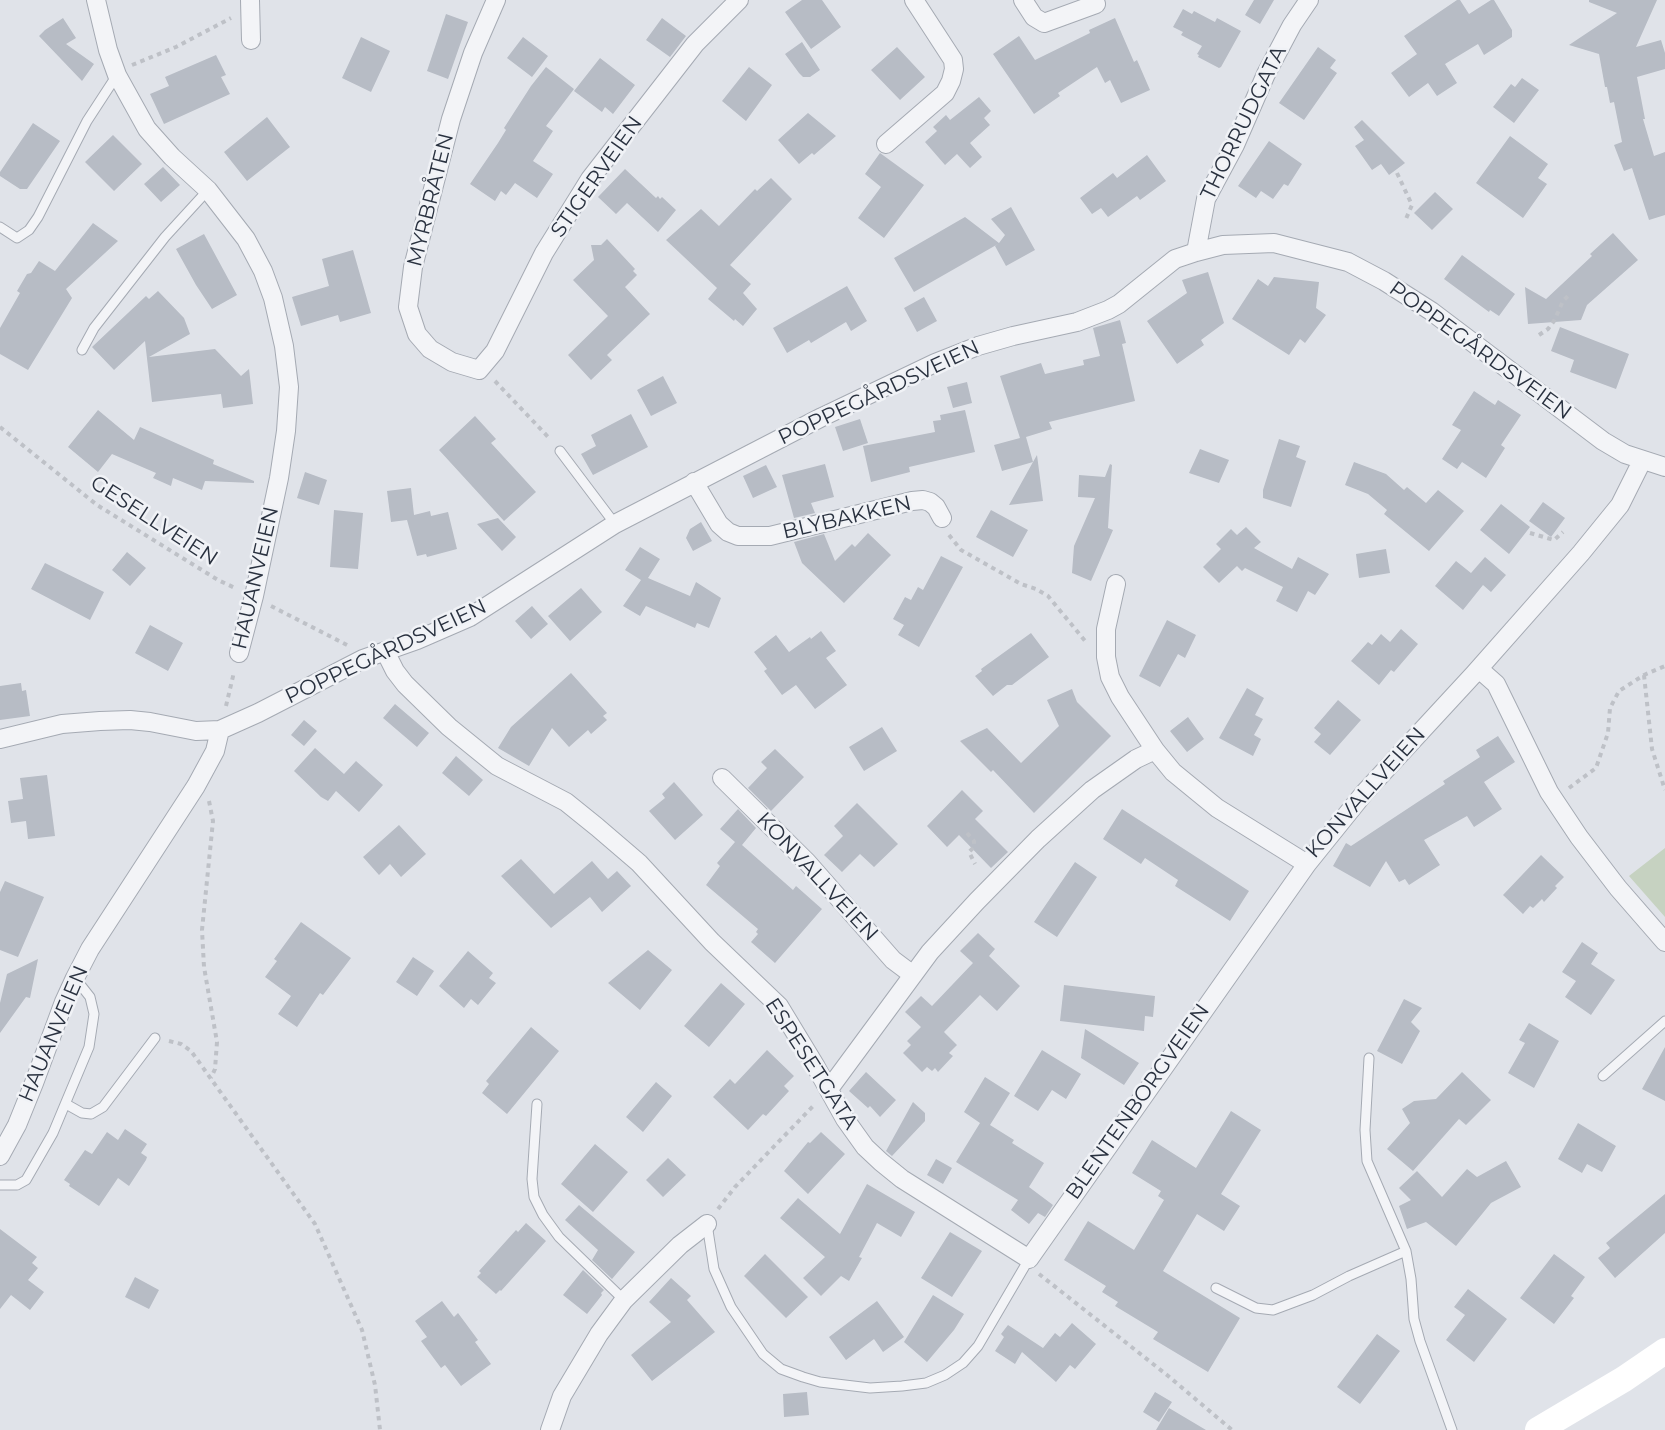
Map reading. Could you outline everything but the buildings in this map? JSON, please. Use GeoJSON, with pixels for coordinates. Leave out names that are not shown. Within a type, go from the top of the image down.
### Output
{"type":"FeatureCollection","features":[{"type":"Feature","properties":{"kind":"main road"},"geometry":{"type":"LineString","coordinates":[[1538,1430],[1614,1385],[1665,1351]]}},
{"type":"Feature","properties":{"kind":"street","name":"HAUANVEIEN"},"geometry":{"type":"LineString","coordinates":[[96,0],[116,73],[147,129],[208,190],[246,238],[263,271],[273,298],[284,346],[289,387],[286,431],[279,478],[254,596],[239,653]]}},
{"type":"Feature","properties":{"kind":"street","name":"MYRBRÅTEN"},"geometry":{"type":"LineString","coordinates":[[479,370],[452,362],[430,349],[417,334],[408,307],[413,267],[451,119],[473,53],[496,0]]}},
{"type":"Feature","properties":{"kind":"street","name":"STIGERVEIEN"},"geometry":{"type":"LineString","coordinates":[[479,370],[501,342],[544,253],[590,179],[695,44],[739,0]]}},
{"type":"Feature","properties":{"kind":"street"},"geometry":{"type":"LineString","coordinates":[[886,144],[945,93],[954,69],[952,60],[914,0]]}},
{"type":"Feature","properties":{"kind":"street"},"geometry":{"type":"LineString","coordinates":[[1023,0],[1034,17],[1044,23],[1096,4]]}},
{"type":"Feature","properties":{"kind":"street","name":"THORRUDGATA"},"geometry":{"type":"LineString","coordinates":[[1196,252],[1206,199],[1235,145],[1266,74],[1292,25],[1309,0]]}},
{"type":"Feature","properties":{"kind":"street"},"geometry":{"type":"LineString","coordinates":[[250,4],[251,40]]}},
{"type":"Feature","properties":{"kind":"street","name":"POPPEGÅRDSVEIEN"},"geometry":{"type":"LineString","coordinates":[[220,730],[363,659],[432,634],[470,617],[615,524],[822,417],[935,363],[1004,338],[1077,322],[1108,310],[1119,304],[1175,259],[1223,245],[1274,243],[1348,262],[1384,281],[1431,311],[1603,441],[1625,454],[1665,467]]}},
{"type":"Feature","properties":{"kind":"street","name":"KONVALLVEIEN"},"geometry":{"type":"LineString","coordinates":[[1155,750],[1173,772],[1216,808],[1307,864],[1365,792],[1574,562],[1620,505],[1642,461]]}},
{"type":"Feature","properties":{"kind":"street","name":"BLYBAKKEN"},"geometry":{"type":"LineString","coordinates":[[694,482],[719,524],[728,532],[738,536],[770,536],[923,500],[936,507],[942,518]]}},
{"type":"Feature","properties":{"kind":"street"},"geometry":{"type":"LineString","coordinates":[[830,1089],[930,952],[977,900],[1038,839],[1092,790],[1136,759],[1155,750],[1120,697],[1110,677],[1106,657],[1106,629],[1116,584]]}},
{"type":"Feature","properties":{"kind":"street","name":"ESPESETGATA"},"geometry":{"type":"LineString","coordinates":[[386,651],[395,670],[415,695],[472,747],[511,775],[566,802],[639,862],[712,942],[779,1006],[830,1089],[845,1119],[865,1147],[902,1179],[1029,1258]]}},
{"type":"Feature","properties":{"kind":"street"},"geometry":{"type":"LineString","coordinates":[[1479,669],[1496,684],[1549,792],[1579,837],[1618,888],[1665,942]]}},
{"type":"Feature","properties":{"kind":"street"},"geometry":{"type":"LineString","coordinates":[[0,740],[62,724],[110,721],[150,722],[196,731],[220,730]]}},
{"type":"Feature","properties":{"kind":"street","name":"HAUANVEIEN"},"geometry":{"type":"LineString","coordinates":[[0,1156],[26,1104],[75,978],[90,949],[196,786],[215,751],[220,730]]}},
{"type":"Feature","properties":{"kind":"street","name":"KONVALLVEIEN"},"geometry":{"type":"LineString","coordinates":[[722,778],[807,862],[893,960],[913,975]]}},
{"type":"Feature","properties":{"kind":"street","name":"BLENTENBORGVEIEN"},"geometry":{"type":"LineString","coordinates":[[1029,1258],[1307,864]]}},
{"type":"Feature","properties":{"kind":"street"},"geometry":{"type":"LineString","coordinates":[[550,1430],[562,1396],[599,1334],[624,1300],[680,1245],[707,1224]]}},
{"type":"Feature","properties":{"kind":"lane"},"geometry":{"type":"LineString","coordinates":[[0,227],[17,238],[29,230],[38,217],[87,121],[116,73]]}},
{"type":"Feature","properties":{"kind":"lane"},"geometry":{"type":"LineString","coordinates":[[82,350],[94,328],[151,255],[208,190]]}},
{"type":"Feature","properties":{"kind":"lane"},"geometry":{"type":"LineString","coordinates":[[560,451],[615,524]]}},
{"type":"Feature","properties":{"kind":"lane"},"geometry":{"type":"LineString","coordinates":[[0,1185],[17,1185],[26,1180],[53,1133],[89,1047],[94,1014],[90,997],[75,978]]}},
{"type":"Feature","properties":{"kind":"lane"},"geometry":{"type":"LineString","coordinates":[[1603,1076],[1665,1021]]}},
{"type":"Feature","properties":{"kind":"lane"},"geometry":{"type":"LineString","coordinates":[[66,1104],[82,1113],[91,1114],[103,1107],[155,1038]]}},
{"type":"Feature","properties":{"kind":"lane"},"geometry":{"type":"LineString","coordinates":[[1368,1058],[1365,1130],[1367,1161],[1406,1251],[1414,1320],[1429,1369],[1452,1430]]}},
{"type":"Feature","properties":{"kind":"lane"},"geometry":{"type":"LineString","coordinates":[[537,1104],[532,1179],[534,1197],[559,1238],[624,1300]]}},
{"type":"Feature","properties":{"kind":"lane","name":"BLENTENBORGVEIEN"},"geometry":{"type":"LineString","coordinates":[[707,1224],[714,1269],[731,1307],[763,1354],[781,1369],[820,1382],[870,1388],[926,1383],[945,1375],[963,1363],[978,1346],[1029,1258]]}},
{"type":"Feature","properties":{"kind":"lane"},"geometry":{"type":"LineString","coordinates":[[1216,1288],[1256,1308],[1273,1310],[1313,1295],[1406,1251]]}},
{"type":"Feature","properties":{"kind":"path"},"geometry":{"type":"LineString","coordinates":[[116,73],[150,59],[250,4]]}},
{"type":"Feature","properties":{"kind":"path"},"geometry":{"type":"LineString","coordinates":[[1397,173],[1412,206],[1405,221]]}},
{"type":"Feature","properties":{"kind":"path"},"geometry":{"type":"LineString","coordinates":[[1539,335],[1554,321],[1563,301],[1568,296]]}},
{"type":"Feature","properties":{"kind":"path"},"geometry":{"type":"LineString","coordinates":[[479,370],[493,379],[560,451]]}},
{"type":"Feature","properties":{"kind":"path","name":"GESELLVEIEN"},"geometry":{"type":"LineString","coordinates":[[0,427],[109,513],[218,580],[254,596],[358,651],[363,659]]}},
{"type":"Feature","properties":{"kind":"path","name":"BLYBAKKEN"},"geometry":{"type":"LineString","coordinates":[[942,518],[955,545],[1021,584],[1048,596],[1086,642],[1106,657]]}},
{"type":"Feature","properties":{"kind":"path"},"geometry":{"type":"LineString","coordinates":[[1530,533],[1554,540],[1563,532]]}},
{"type":"Feature","properties":{"kind":"path","name":"HAUANVEIEN"},"geometry":{"type":"LineString","coordinates":[[220,730],[239,653]]}},
{"type":"Feature","properties":{"kind":"path"},"geometry":{"type":"LineString","coordinates":[[1549,792],[1572,787],[1596,768],[1608,733],[1611,708],[1619,692],[1644,675],[1665,666]]}},
{"type":"Feature","properties":{"kind":"path"},"geometry":{"type":"LineString","coordinates":[[1644,675],[1652,749],[1665,789]]}},
{"type":"Feature","properties":{"kind":"path"},"geometry":{"type":"LineString","coordinates":[[196,786],[209,800],[213,821],[202,930],[204,967],[217,1042],[215,1069],[210,1079]]}},
{"type":"Feature","properties":{"kind":"path"},"geometry":{"type":"LineString","coordinates":[[967,833],[974,841],[974,847],[969,852],[975,864]]}},
{"type":"Feature","properties":{"kind":"path"},"geometry":{"type":"LineString","coordinates":[[155,1038],[186,1047],[315,1224],[362,1330],[375,1385],[380,1430]]}},
{"type":"Feature","properties":{"kind":"path"},"geometry":{"type":"LineString","coordinates":[[707,1224],[735,1187],[830,1089]]}},
{"type":"Feature","properties":{"kind":"path"},"geometry":{"type":"LineString","coordinates":[[1029,1258],[1040,1275],[1167,1375],[1210,1414],[1232,1430]]}},
{"type":"Feature","properties":{"kind":"green space"},"geometry":{"type":"Polygon","coordinates":[[[1665,848],[1665,917],[1629,876],[1665,848]]]}}]}
